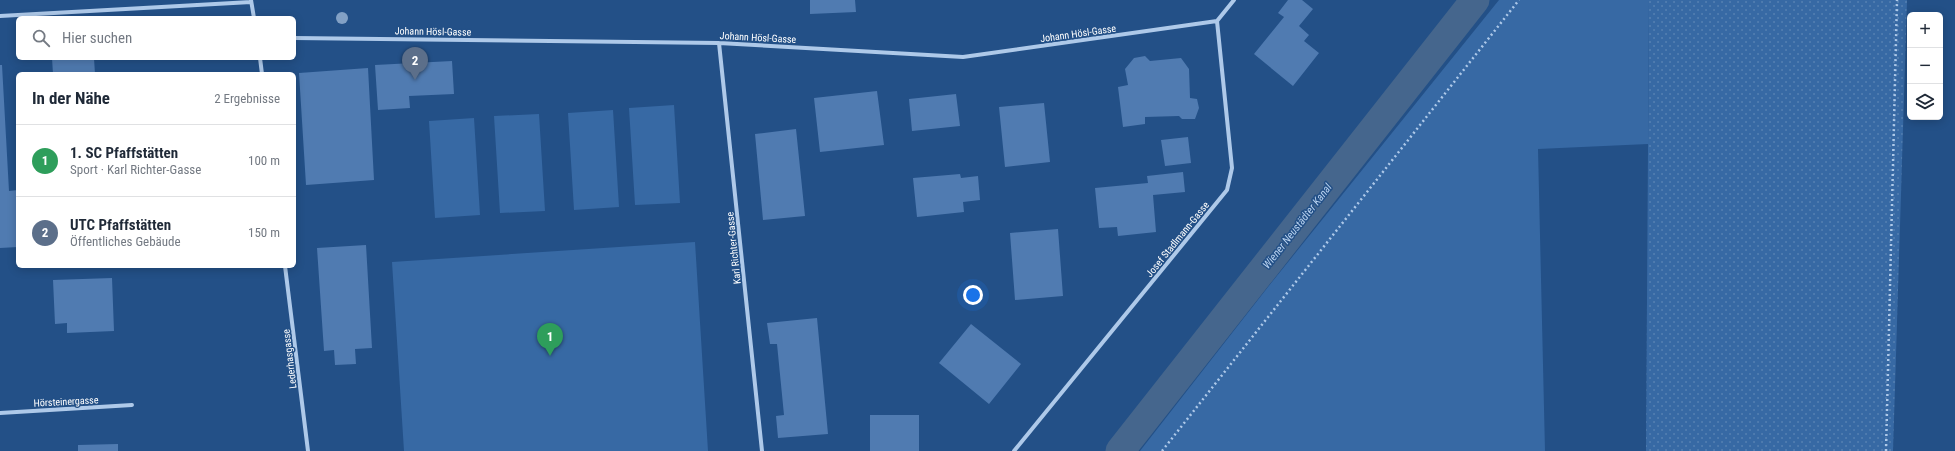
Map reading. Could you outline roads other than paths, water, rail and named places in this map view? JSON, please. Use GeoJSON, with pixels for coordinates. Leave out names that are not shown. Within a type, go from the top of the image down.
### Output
{"type":"FeatureCollection","features":[{"type":"Feature","properties":{"kind":"street"},"geometry":{"type":"LineString","coordinates":[[1217,21],[1234,0]]}},
{"type":"Feature","properties":{"kind":"street"},"geometry":{"type":"LineString","coordinates":[[0,16],[251,1],[254,16]]}},
{"type":"Feature","properties":{"kind":"street","name":"Johann Hösl-Gasse"},"geometry":{"type":"LineString","coordinates":[[296,38],[719,43],[963,57],[1217,21]]}},
{"type":"Feature","properties":{"kind":"street","name":"Josef Stadlmann-Gasse"},"geometry":{"type":"LineString","coordinates":[[1014,451],[1227,190],[1232,168],[1217,21]]}},
{"type":"Feature","properties":{"kind":"street","name":"Karl Richter-Gasse"},"geometry":{"type":"LineString","coordinates":[[719,43],[762,451]]}},
{"type":"Feature","properties":{"kind":"street"},"geometry":{"type":"LineString","coordinates":[[260,60],[262,72]]}},
{"type":"Feature","properties":{"kind":"street","name":"Lederhasgasse"},"geometry":{"type":"LineString","coordinates":[[285,268],[308,451]]}},
{"type":"Feature","properties":{"kind":"street","name":"Hörsteinergasse"},"geometry":{"type":"LineString","coordinates":[[0,413],[132,405]]}},
{"type":"Feature","properties":{"kind":"waterway","name":"Wiener Neustädter Kanal"},"geometry":{"type":"LineString","coordinates":[[1120,451],[1475,0]]}},
{"type":"Feature","properties":{"kind":"place","name":"UTC Pfaffstätten"},"geometry":{"type":"Point","coordinates":[415,80]}},
{"type":"Feature","properties":{"kind":"place","name":"1. SC Pfaffstätten"},"geometry":{"type":"Point","coordinates":[550,356]}}]}
